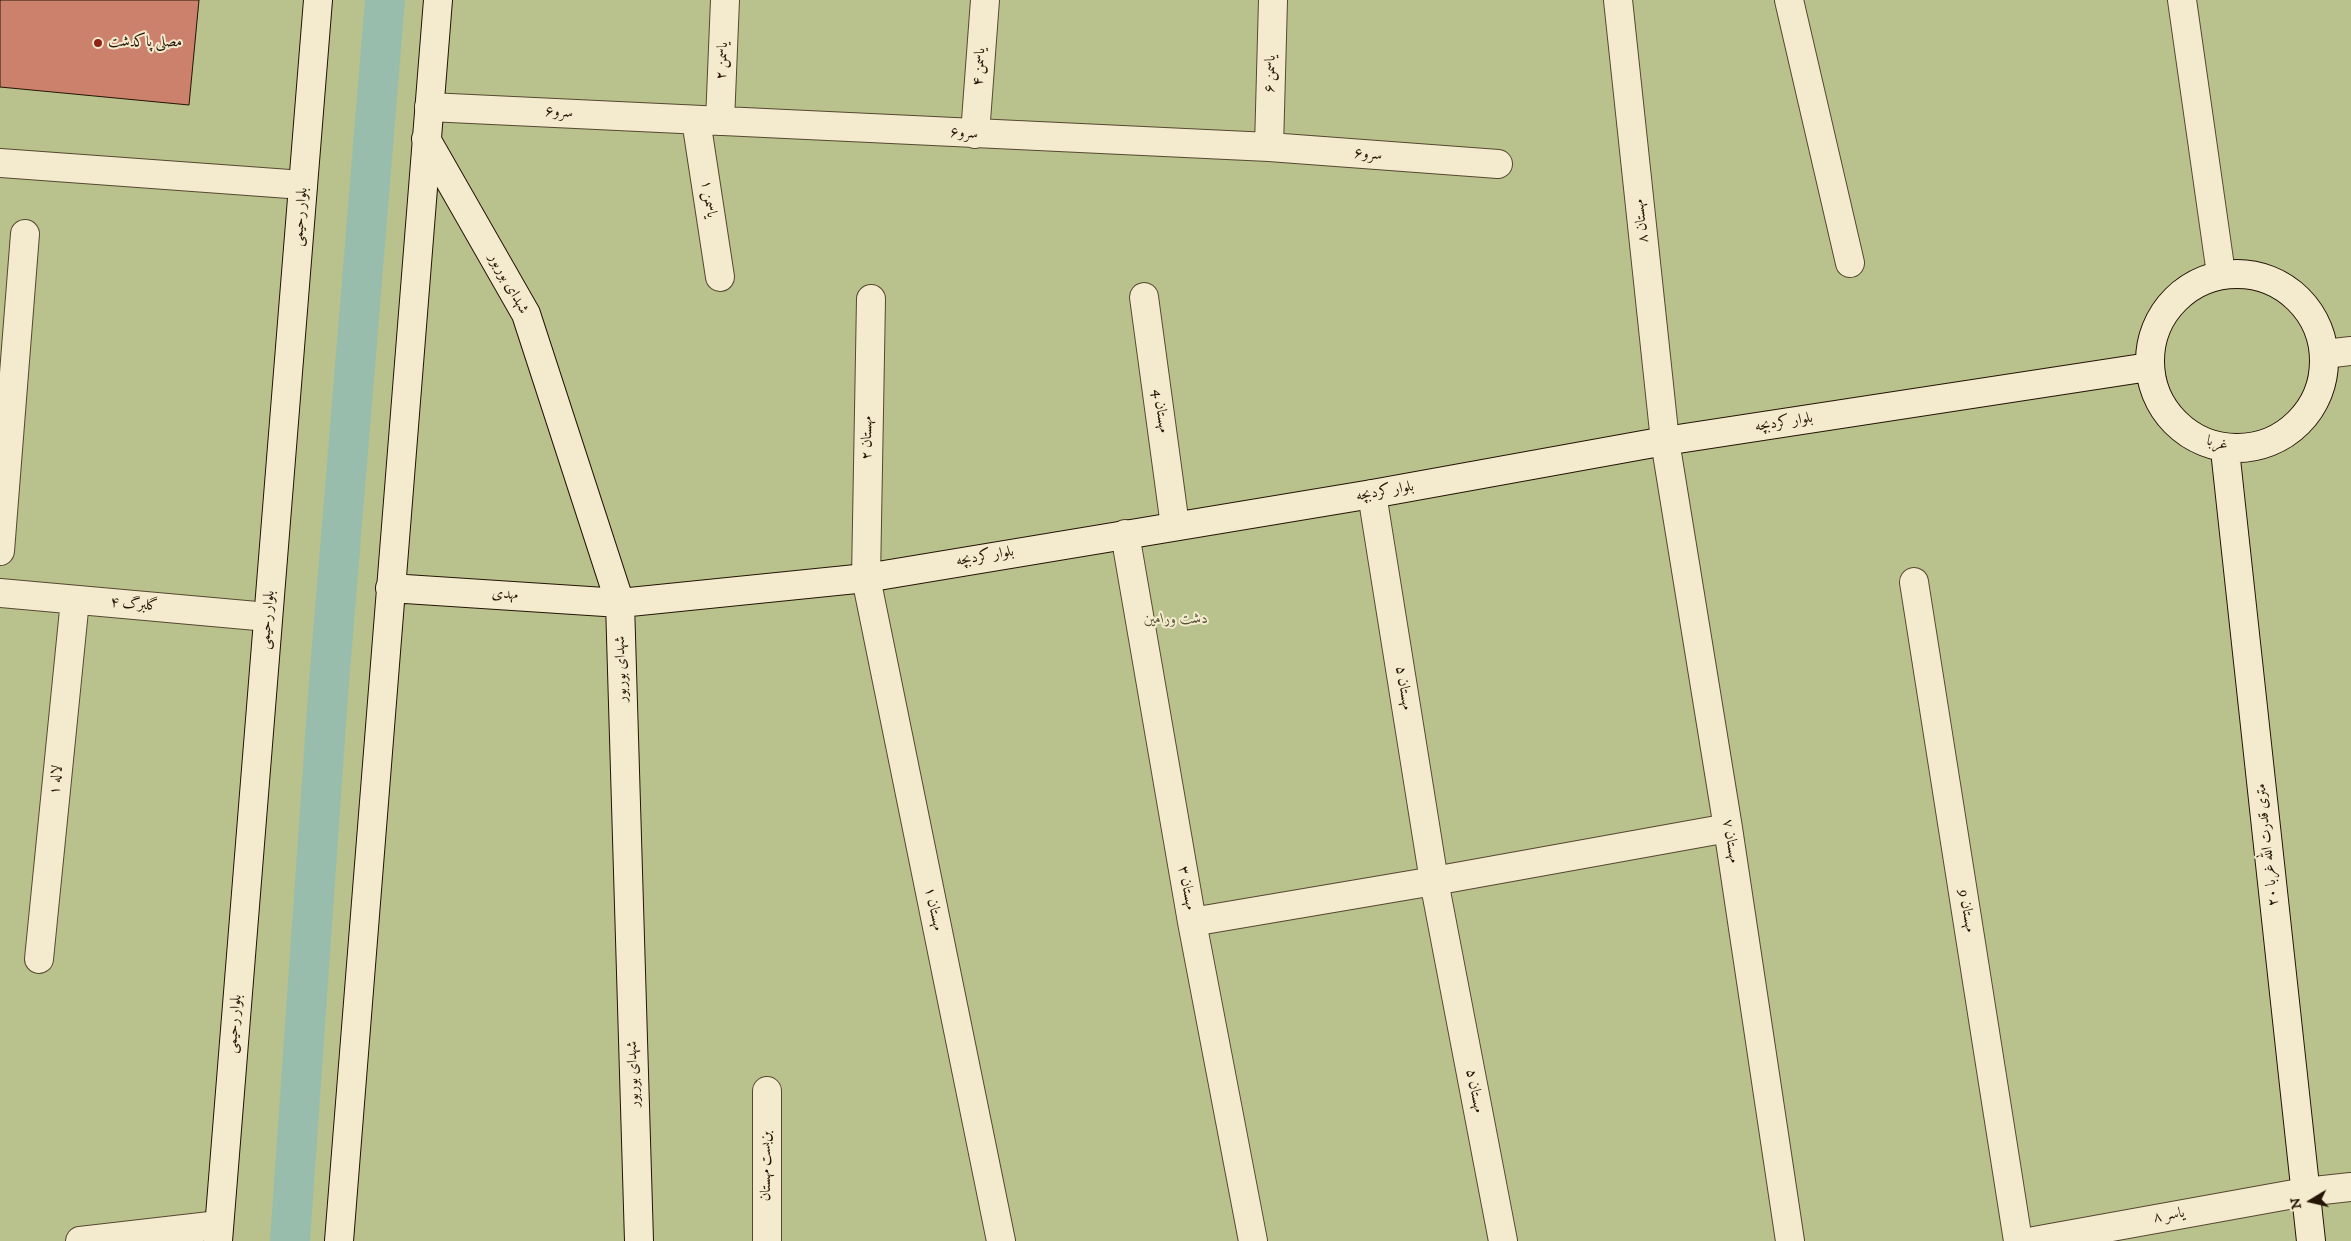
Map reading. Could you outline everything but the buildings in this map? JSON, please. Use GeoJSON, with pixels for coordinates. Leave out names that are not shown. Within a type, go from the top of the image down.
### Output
{"type":"FeatureCollection","features":[{"type":"Feature","properties":{"kind":"street","name":"بلوار رحیمی"},"geometry":{"type":"LineString","coordinates":[[218,1233],[318,0]]}},
{"type":"Feature","properties":{"kind":"street"},"geometry":{"type":"LineString","coordinates":[[339,1241],[438,0]]}},
{"type":"Feature","properties":{"kind":"street","name":"یاسمن ۲"},"geometry":{"type":"LineString","coordinates":[[708,121],[726,0]]}},
{"type":"Feature","properties":{"kind":"street","name":"یاسمن ۴"},"geometry":{"type":"LineString","coordinates":[[975,134],[985,0]]}},
{"type":"Feature","properties":{"kind":"street","name":"یاسمن ۶"},"geometry":{"type":"LineString","coordinates":[[1269,148],[1273,0]]}},
{"type":"Feature","properties":{"kind":"street","name":"مهستان ۸"},"geometry":{"type":"LineString","coordinates":[[1618,0],[1665,442]]}},
{"type":"Feature","properties":{"kind":"street"},"geometry":{"type":"LineString","coordinates":[[1789,0],[1850,263]]}},
{"type":"Feature","properties":{"kind":"street"},"geometry":{"type":"LineString","coordinates":[[2182,0],[2221,274]]}},
{"type":"Feature","properties":{"kind":"street","name":"سرو۶"},"geometry":{"type":"LineString","coordinates":[[429,107],[1269,148],[1498,164]]}},
{"type":"Feature","properties":{"kind":"street","name":"یاسمن ۱"},"geometry":{"type":"LineString","coordinates":[[708,121],[720,277]]}},
{"type":"Feature","properties":{"kind":"street","name":"شهدای بوربور"},"geometry":{"type":"LineString","coordinates":[[426,139],[526,314],[620,603],[639,1241]]}},
{"type":"Feature","properties":{"kind":"street"},"geometry":{"type":"LineString","coordinates":[[0,163],[303,185]]}},
{"type":"Feature","properties":{"kind":"street"},"geometry":{"type":"LineString","coordinates":[[0,551],[25,234]]}},
{"type":"Feature","properties":{"kind":"street","name":"غربا"},"geometry":{"type":"LineString","coordinates":[[2221,274],[2258,276],[2290,291],[2314,319],[2338,352],[2319,393],[2298,426],[2264,446],[2225,450],[2188,435],[2182,429],[2161,406],[2149,367],[2153,335],[2168,307],[2191,286],[2221,274]]}},
{"type":"Feature","properties":{"kind":"street","name":"مهستان 4"},"geometry":{"type":"LineString","coordinates":[[1144,297],[1176,526]]}},
{"type":"Feature","properties":{"kind":"street","name":"مهستان ۲"},"geometry":{"type":"LineString","coordinates":[[866,578],[871,299]]}},
{"type":"Feature","properties":{"kind":"street","name":"بلوار کردبچه"},"geometry":{"type":"LineString","coordinates":[[620,603],[866,578],[1372,494],[1665,442],[2149,367]]}},
{"type":"Feature","properties":{"kind":"street","name":"مهستان ۷"},"geometry":{"type":"LineString","coordinates":[[1665,442],[1728,828],[1790,1241]]}},
{"type":"Feature","properties":{"kind":"street","name":"۲۰ متری قدرت الله غربا"},"geometry":{"type":"LineString","coordinates":[[2225,450],[2310,1241]]}},
{"type":"Feature","properties":{"kind":"street","name":"مهستان ۵"},"geometry":{"type":"LineString","coordinates":[[1372,494],[1434,881],[1503,1241]]}},
{"type":"Feature","properties":{"kind":"street","name":"مهستان ۳"},"geometry":{"type":"LineString","coordinates":[[1125,534],[1192,922],[1253,1241]]}},
{"type":"Feature","properties":{"kind":"street","name":"مهستان ۱"},"geometry":{"type":"LineString","coordinates":[[866,578],[1001,1241]]}},
{"type":"Feature","properties":{"kind":"street","name":"مهستان 9"},"geometry":{"type":"LineString","coordinates":[[1914,582],[2018,1241]]}},
{"type":"Feature","properties":{"kind":"street","name":"مهدی"},"geometry":{"type":"LineString","coordinates":[[390,588],[620,603]]}},
{"type":"Feature","properties":{"kind":"street","name":"گلبرگ ۴"},"geometry":{"type":"LineString","coordinates":[[0,593],[268,617]]}},
{"type":"Feature","properties":{"kind":"street","name":"لاله ۱"},"geometry":{"type":"LineString","coordinates":[[39,959],[75,600]]}},
{"type":"Feature","properties":{"kind":"street"},"geometry":{"type":"LineString","coordinates":[[1192,922],[1728,828]]}},
{"type":"Feature","properties":{"kind":"street","name":"بن‌بست مهستان"},"geometry":{"type":"LineString","coordinates":[[767,1091],[767,1241]]}},
{"type":"Feature","properties":{"kind":"street","name":"یاسر ۸"},"geometry":{"type":"LineString","coordinates":[[2034,1241],[2305,1192],[2351,1186]]}},
{"type":"Feature","properties":{"kind":"street"},"geometry":{"type":"LineString","coordinates":[[80,1241],[218,1233]]}},
{"type":"Feature","properties":{"kind":"green space","name":"دشت ورامین"},"geometry":{"type":"Polygon","coordinates":[[[0,0],[2351,0],[2351,1241],[0,1241],[0,0]]]}},
{"type":"Feature","properties":{"kind":"waterway"},"geometry":{"type":"LineString","coordinates":[[290,1241],[328,695],[385,0]]}},
{"type":"Feature","properties":{"kind":"place","name":"مصلی پاکدشت"},"geometry":{"type":"Point","coordinates":[98,43]}}]}
